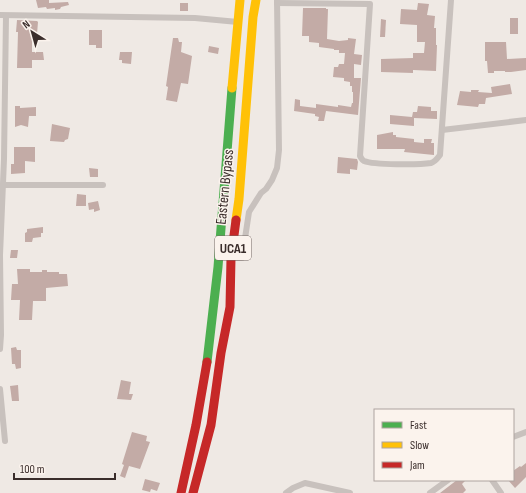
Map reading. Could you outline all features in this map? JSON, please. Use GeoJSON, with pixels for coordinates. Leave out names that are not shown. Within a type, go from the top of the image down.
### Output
{"type":"FeatureCollection","features":[{"type":"Feature","properties":{"kind":"main road","name":"Eastern Bypass"},"geometry":{"type":"LineString","coordinates":[[181,493],[208,357],[221,241],[240,0]]}},
{"type":"Feature","properties":{"kind":"main road","name":"Eastern Bypass"},"geometry":{"type":"LineString","coordinates":[[194,493],[210,425],[221,352],[230,307],[231,258],[239,199],[256,0]]}},
{"type":"Feature","properties":{"kind":"main road"},"geometry":{"type":"LineString","coordinates":[[237,46],[252,46]]}},
{"type":"Feature","properties":{"kind":"street"},"geometry":{"type":"LineString","coordinates":[[231,258],[242,258],[249,212],[261,193],[266,189],[272,180],[277,168],[279,150],[277,2],[370,2],[360,156],[362,160],[380,163],[432,163],[437,160],[440,155],[451,0]]}},
{"type":"Feature","properties":{"kind":"street"},"geometry":{"type":"LineString","coordinates":[[0,349],[0,255],[3,185],[3,16],[195,18],[238,22]]}},
{"type":"Feature","properties":{"kind":"street"},"geometry":{"type":"LineString","coordinates":[[442,130],[526,120]]}},
{"type":"Feature","properties":{"kind":"street"},"geometry":{"type":"LineString","coordinates":[[3,185],[103,185]]}},
{"type":"Feature","properties":{"kind":"street"},"geometry":{"type":"LineString","coordinates":[[0,389],[5,441]]}},
{"type":"Feature","properties":{"kind":"street"},"geometry":{"type":"LineString","coordinates":[[514,437],[526,432]]}},
{"type":"Feature","properties":{"kind":"street"},"geometry":{"type":"LineString","coordinates":[[430,493],[447,481]]}},
{"type":"Feature","properties":{"kind":"street"},"geometry":{"type":"LineString","coordinates":[[493,481],[499,492]]}},
{"type":"Feature","properties":{"kind":"street"},"geometry":{"type":"LineString","coordinates":[[286,493],[305,483],[350,493]]}},
{"type":"Feature","properties":{"kind":"building"},"geometry":{"type":"Polygon","coordinates":[[[36,0],[49,0],[49,3],[68,2],[69,5],[55,10],[55,8],[38,8],[36,0]]]}},
{"type":"Feature","properties":{"kind":"building"},"geometry":{"type":"Polygon","coordinates":[[[180,3],[188,3],[188,11],[180,11],[180,3]]]}},
{"type":"Feature","properties":{"kind":"building"},"geometry":{"type":"Polygon","coordinates":[[[418,3],[429,4],[427,15],[435,16],[434,28],[436,28],[437,45],[436,71],[413,70],[413,73],[381,72],[381,59],[413,58],[413,53],[424,53],[425,42],[417,42],[417,25],[400,24],[401,9],[417,10],[418,3]]]}},
{"type":"Feature","properties":{"kind":"building"},"geometry":{"type":"Polygon","coordinates":[[[303,8],[328,9],[327,39],[339,41],[348,40],[348,38],[356,39],[354,54],[362,55],[361,65],[354,64],[354,78],[361,78],[358,115],[326,111],[324,121],[318,121],[319,117],[315,116],[315,114],[294,111],[295,99],[300,100],[300,106],[316,108],[316,104],[351,107],[353,103],[353,92],[350,82],[344,81],[344,78],[333,77],[334,67],[338,67],[339,64],[344,64],[345,53],[339,53],[339,50],[319,47],[319,43],[309,42],[309,36],[302,36],[303,8]]]}},
{"type":"Feature","properties":{"kind":"building"},"geometry":{"type":"Polygon","coordinates":[[[510,18],[518,18],[518,34],[510,34],[510,18]]]}},
{"type":"Feature","properties":{"kind":"building"},"geometry":{"type":"Polygon","coordinates":[[[381,19],[386,20],[385,37],[380,37],[381,19]]]}},
{"type":"Feature","properties":{"kind":"building"},"geometry":{"type":"Polygon","coordinates":[[[17,20],[38,22],[37,34],[35,34],[34,38],[32,38],[32,52],[43,52],[44,60],[32,60],[32,68],[17,68],[17,20]]]}},
{"type":"Feature","properties":{"kind":"building"},"geometry":{"type":"Polygon","coordinates":[[[89,30],[102,30],[102,48],[96,48],[96,45],[89,45],[89,30]]]}},
{"type":"Feature","properties":{"kind":"building"},"geometry":{"type":"Polygon","coordinates":[[[173,38],[178,38],[179,42],[182,42],[181,52],[192,56],[188,84],[181,83],[177,102],[166,100],[168,87],[166,86],[173,38]]]}},
{"type":"Feature","properties":{"kind":"building"},"geometry":{"type":"Polygon","coordinates":[[[485,42],[506,42],[507,59],[526,58],[526,70],[511,72],[494,71],[494,73],[488,73],[487,61],[485,61],[485,42]]]}},
{"type":"Feature","properties":{"kind":"building"},"geometry":{"type":"Polygon","coordinates":[[[209,46],[219,48],[218,54],[208,52],[209,46]]]}},
{"type":"Feature","properties":{"kind":"building"},"geometry":{"type":"Polygon","coordinates":[[[120,52],[132,52],[131,64],[122,63],[122,60],[119,60],[120,52]]]}},
{"type":"Feature","properties":{"kind":"building"},"geometry":{"type":"Polygon","coordinates":[[[510,84],[512,94],[486,98],[485,104],[479,104],[478,107],[457,105],[460,91],[471,92],[471,90],[479,90],[478,92],[492,93],[491,87],[510,84]]]}},
{"type":"Feature","properties":{"kind":"building"},"geometry":{"type":"Polygon","coordinates":[[[15,106],[20,106],[20,108],[36,107],[36,116],[29,116],[28,127],[21,125],[15,127],[15,106]]]}},
{"type":"Feature","properties":{"kind":"building"},"geometry":{"type":"Polygon","coordinates":[[[418,106],[431,107],[431,111],[437,111],[437,119],[414,118],[414,126],[390,124],[390,115],[412,117],[413,112],[417,112],[418,106]]]}},
{"type":"Feature","properties":{"kind":"building"},"geometry":{"type":"Polygon","coordinates":[[[52,124],[70,128],[68,139],[64,142],[50,141],[52,124]]]}},
{"type":"Feature","properties":{"kind":"building"},"geometry":{"type":"Polygon","coordinates":[[[393,132],[393,135],[396,135],[396,137],[414,139],[414,142],[424,143],[424,139],[432,139],[431,143],[434,143],[434,155],[404,152],[405,149],[377,149],[377,135],[393,132]]]}},
{"type":"Feature","properties":{"kind":"building"},"geometry":{"type":"Polygon","coordinates":[[[14,147],[35,147],[35,162],[25,161],[25,173],[11,174],[11,164],[14,164],[14,147]]]}},
{"type":"Feature","properties":{"kind":"building"},"geometry":{"type":"Polygon","coordinates":[[[338,157],[357,159],[357,170],[350,169],[350,174],[337,173],[338,157]]]}},
{"type":"Feature","properties":{"kind":"building"},"geometry":{"type":"Polygon","coordinates":[[[89,168],[98,169],[98,177],[90,177],[89,168]]]}},
{"type":"Feature","properties":{"kind":"building"},"geometry":{"type":"Polygon","coordinates":[[[77,194],[86,195],[86,206],[76,206],[77,194]]]}},
{"type":"Feature","properties":{"kind":"building"},"geometry":{"type":"Polygon","coordinates":[[[98,201],[100,210],[94,212],[94,209],[89,210],[88,203],[98,201]]]}},
{"type":"Feature","properties":{"kind":"building"},"geometry":{"type":"Polygon","coordinates":[[[43,227],[41,237],[33,238],[32,242],[25,242],[25,233],[27,232],[27,229],[43,227]]]}},
{"type":"Feature","properties":{"kind":"building"},"geometry":{"type":"Polygon","coordinates":[[[11,250],[18,250],[17,258],[10,258],[11,250]]]}},
{"type":"Feature","properties":{"kind":"building"},"geometry":{"type":"Polygon","coordinates":[[[17,269],[30,269],[30,272],[42,272],[42,270],[47,270],[47,272],[67,274],[68,286],[46,288],[46,301],[33,301],[32,320],[19,320],[20,300],[11,300],[12,284],[18,284],[17,269]]]}},
{"type":"Feature","properties":{"kind":"building"},"geometry":{"type":"Polygon","coordinates":[[[16,347],[17,350],[21,350],[21,368],[16,369],[15,364],[12,364],[11,348],[16,347]]]}},
{"type":"Feature","properties":{"kind":"building"},"geometry":{"type":"Polygon","coordinates":[[[121,380],[131,382],[129,394],[133,394],[131,400],[117,399],[121,380]]]}},
{"type":"Feature","properties":{"kind":"building"},"geometry":{"type":"Polygon","coordinates":[[[18,385],[19,401],[12,401],[10,386],[18,385]]]}},
{"type":"Feature","properties":{"kind":"building"},"geometry":{"type":"Polygon","coordinates":[[[132,432],[147,436],[146,441],[150,442],[140,469],[129,466],[125,478],[120,476],[124,465],[122,464],[132,432]]]}},
{"type":"Feature","properties":{"kind":"building"},"geometry":{"type":"Polygon","coordinates":[[[526,463],[526,477],[515,488],[509,481],[514,481],[514,470],[520,466],[521,467],[526,463]]]}},
{"type":"Feature","properties":{"kind":"building"},"geometry":{"type":"Polygon","coordinates":[[[145,479],[160,483],[157,491],[151,489],[150,492],[142,490],[145,479]]]}},
{"type":"Feature","properties":{"kind":"building"},"geometry":{"type":"Polygon","coordinates":[[[456,481],[465,481],[462,484],[466,490],[463,493],[440,493],[456,481]]]}},
{"type":"Feature","properties":{"kind":"traffic: fast"},"geometry":{"type":"LineString","coordinates":[[207,362],[218,267],[232,88]]}},
{"type":"Feature","properties":{"kind":"traffic: slow"},"geometry":{"type":"LineString","coordinates":[[232,88],[240,0]]}},
{"type":"Feature","properties":{"kind":"traffic: slow"},"geometry":{"type":"LineString","coordinates":[[236,220],[239,199],[253,17],[256,0]]}},
{"type":"Feature","properties":{"kind":"traffic: jam"},"geometry":{"type":"LineString","coordinates":[[193,493],[211,425],[221,353],[230,307],[231,258],[236,220]]}},
{"type":"Feature","properties":{"kind":"traffic: jam"},"geometry":{"type":"LineString","coordinates":[[181,493],[196,425],[207,362]]}}]}
